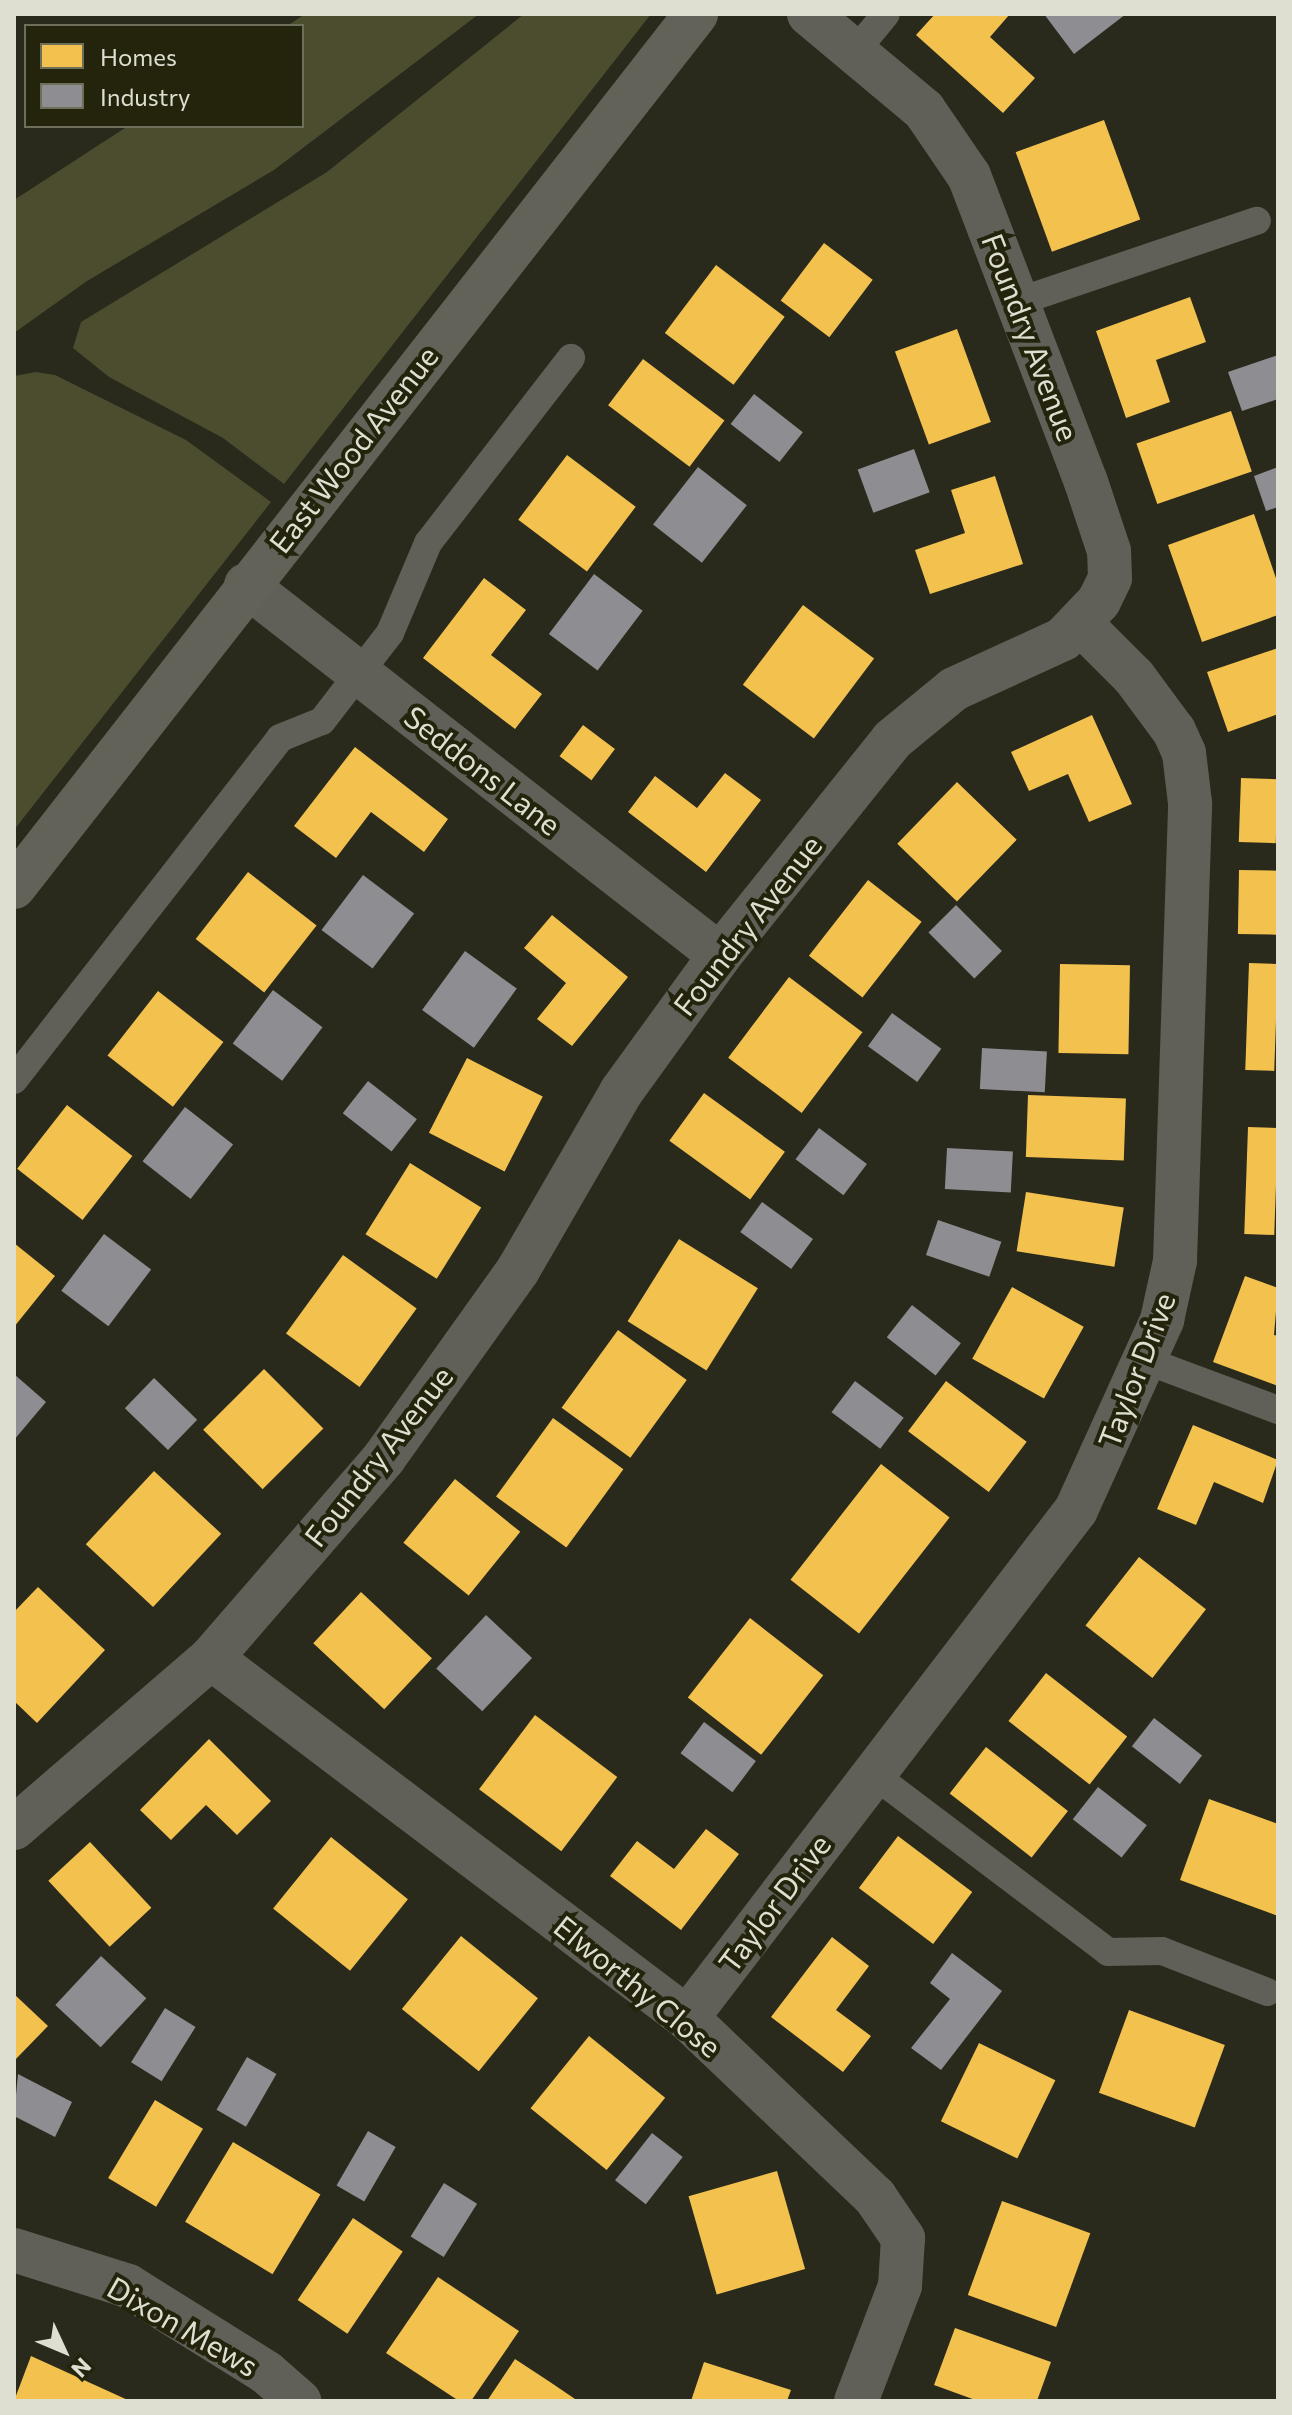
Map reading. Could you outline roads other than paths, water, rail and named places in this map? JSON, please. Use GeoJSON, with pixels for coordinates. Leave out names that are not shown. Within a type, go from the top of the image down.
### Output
{"type":"FeatureCollection","features":[{"type":"Feature","properties":{"kind":"street","name":"East Wood Avenue"},"geometry":{"type":"LineString","coordinates":[[14,887],[246,585],[696,14]]}},
{"type":"Feature","properties":{"kind":"street","name":"Foundry Avenue"},"geometry":{"type":"LineString","coordinates":[[14,1828],[211,1658],[384,1458],[518,1270],[621,1092],[720,955],[866,772],[920,713],[954,689],[1032,656],[1080,623],[1110,578],[1109,551],[1020,301],[969,176],[924,110],[857,49],[809,14]]}},
{"type":"Feature","properties":{"kind":"street","name":"Seddons Lane"},"geometry":{"type":"LineString","coordinates":[[246,585],[720,955]]}},
{"type":"Feature","properties":{"kind":"street","name":"Taylor Drive"},"geometry":{"type":"LineString","coordinates":[[687,2018],[1076,1510],[1147,1361],[1175,1261],[1190,803],[1184,753],[1167,719],[1080,623]]}},
{"type":"Feature","properties":{"kind":"street","name":"Elworthy Close"},"geometry":{"type":"LineString","coordinates":[[211,1658],[687,2018],[875,2197],[903,2238],[900,2286],[856,2401]]}},
{"type":"Feature","properties":{"kind":"street","name":"Dixon Mews"},"geometry":{"type":"LineString","coordinates":[[14,2250],[128,2286],[267,2373],[299,2401]]}},
{"type":"Feature","properties":{"kind":"lane"},"geometry":{"type":"LineString","coordinates":[[857,49],[886,14]]}},
{"type":"Feature","properties":{"kind":"lane"},"geometry":{"type":"LineString","coordinates":[[1020,301],[1257,221]]}},
{"type":"Feature","properties":{"kind":"lane"},"geometry":{"type":"LineString","coordinates":[[14,1080],[280,738],[322,721],[390,633],[428,543],[571,358]]}},
{"type":"Feature","properties":{"kind":"lane"},"geometry":{"type":"LineString","coordinates":[[1147,1361],[1278,1410]]}},
{"type":"Feature","properties":{"kind":"lane"},"geometry":{"type":"LineString","coordinates":[[873,1774],[1108,1952],[1162,1951],[1267,1992]]}}]}
